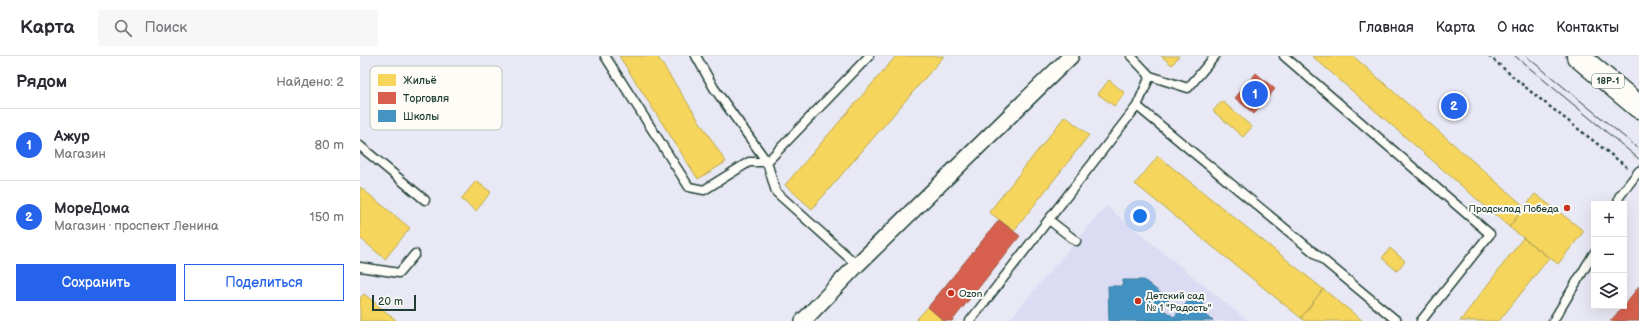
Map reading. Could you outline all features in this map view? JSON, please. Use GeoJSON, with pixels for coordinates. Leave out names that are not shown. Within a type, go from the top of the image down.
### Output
{"type":"FeatureCollection","features":[{"type":"Feature","properties":{"kind":"main road","name":"18Р-1"},"geometry":{"type":"LineString","coordinates":[[1578,56],[1639,106]]}},
{"type":"Feature","properties":{"kind":"street"},"geometry":{"type":"LineString","coordinates":[[803,321],[857,265],[1071,56]]}},
{"type":"Feature","properties":{"kind":"lane"},"geometry":{"type":"LineString","coordinates":[[605,56],[689,187],[704,190],[749,162],[767,162],[869,56]]}},
{"type":"Feature","properties":{"kind":"lane"},"geometry":{"type":"LineString","coordinates":[[696,56],[714,88],[767,162],[776,192],[857,265]]}},
{"type":"Feature","properties":{"kind":"lane"},"geometry":{"type":"LineString","coordinates":[[1131,56],[1150,76],[1188,88],[1215,56]]}},
{"type":"Feature","properties":{"kind":"lane"},"geometry":{"type":"LineString","coordinates":[[1284,56],[1490,234],[1421,321]]}},
{"type":"Feature","properties":{"kind":"lane"},"geometry":{"type":"LineString","coordinates":[[970,321],[1137,106],[1150,76]]}},
{"type":"Feature","properties":{"kind":"lane"},"geometry":{"type":"LineString","coordinates":[[1137,106],[1397,321]]}},
{"type":"Feature","properties":{"kind":"lane"},"geometry":{"type":"LineString","coordinates":[[360,146],[425,200]]}},
{"type":"Feature","properties":{"kind":"lane"},"geometry":{"type":"LineString","coordinates":[[1618,201],[1618,197],[1638,173]]}},
{"type":"Feature","properties":{"kind":"lane"},"geometry":{"type":"LineString","coordinates":[[1048,220],[1076,241]]}},
{"type":"Feature","properties":{"kind":"lane"},"geometry":{"type":"LineString","coordinates":[[360,267],[399,273],[415,254]]}},
{"type":"Feature","properties":{"kind":"lane"},"geometry":{"type":"LineString","coordinates":[[1553,321],[1591,258]]}},
{"type":"Feature","properties":{"kind":"path"},"geometry":{"type":"LineString","coordinates":[[1489,56],[1530,91],[1638,173]]}},
{"type":"Feature","properties":{"kind":"shaded area"},"geometry":{"type":"Polygon","coordinates":[[[1106,206],[1248,321],[1008,321],[1106,206]]]}},
{"type":"Feature","properties":{"kind":"building: Жильё"},"geometry":{"type":"Polygon","coordinates":[[[619,56],[657,56],[726,162],[698,179],[619,56]]]}},
{"type":"Feature","properties":{"kind":"building: Жильё"},"geometry":{"type":"Polygon","coordinates":[[[896,56],[944,56],[812,209],[785,185],[896,56]]]}},
{"type":"Feature","properties":{"kind":"building: Жильё"},"geometry":{"type":"Polygon","coordinates":[[[1161,56],[1179,56],[1172,65],[1161,56]]]}},
{"type":"Feature","properties":{"kind":"building: Жильё"},"geometry":{"type":"Polygon","coordinates":[[[1312,56],[1353,56],[1525,207],[1509,227],[1312,56]]]}},
{"type":"Feature","properties":{"kind":"building: Жильё"},"geometry":{"type":"Polygon","coordinates":[[[1109,80],[1125,93],[1114,106],[1098,94],[1109,80]]]}},
{"type":"Feature","properties":{"kind":"building: Жильё"},"geometry":{"type":"Polygon","coordinates":[[[1222,101],[1252,127],[1243,137],[1213,111],[1222,101]]]}},
{"type":"Feature","properties":{"kind":"building: Жильё"},"geometry":{"type":"Polygon","coordinates":[[[1065,116],[1089,135],[1014,231],[989,212],[1065,116]]]}},
{"type":"Feature","properties":{"kind":"building: Жильё"},"geometry":{"type":"Polygon","coordinates":[[[1158,156],[1323,289],[1301,318],[1135,184],[1158,156]]]}},
{"type":"Feature","properties":{"kind":"building: Жильё"},"geometry":{"type":"Polygon","coordinates":[[[476,181],[491,192],[476,211],[461,199],[476,181]]]}},
{"type":"Feature","properties":{"kind":"building: Жильё"},"geometry":{"type":"Polygon","coordinates":[[[360,187],[410,228],[385,259],[360,238],[360,187]]]}},
{"type":"Feature","properties":{"kind":"building: Жильё"},"geometry":{"type":"Polygon","coordinates":[[[1535,194],[1584,231],[1558,264],[1509,227],[1535,194]]]}},
{"type":"Feature","properties":{"kind":"building: Жильё"},"geometry":{"type":"Polygon","coordinates":[[[1523,238],[1549,258],[1499,321],[1460,321],[1523,238]]]}},
{"type":"Feature","properties":{"kind":"building: Жильё"},"geometry":{"type":"Polygon","coordinates":[[[1390,248],[1405,261],[1397,271],[1382,258],[1390,248]]]}},
{"type":"Feature","properties":{"kind":"building: Жильё"},"geometry":{"type":"Polygon","coordinates":[[[1323,289],[1363,321],[1305,321],[1301,318],[1323,289]]]}},
{"type":"Feature","properties":{"kind":"building: Жильё"},"geometry":{"type":"Polygon","coordinates":[[[364,294],[397,321],[360,321],[360,298],[364,294]]]}},
{"type":"Feature","properties":{"kind":"building: Жильё"},"geometry":{"type":"Polygon","coordinates":[[[928,307],[944,321],[915,321],[928,307]]]}},
{"type":"Feature","properties":{"kind":"building: Торговля"},"geometry":{"type":"Polygon","coordinates":[[[1256,73],[1275,89],[1254,114],[1235,98],[1256,73]]]}},
{"type":"Feature","properties":{"kind":"building: Торговля"},"geometry":{"type":"Polygon","coordinates":[[[999,220],[1020,236],[952,321],[944,321],[928,307],[999,220]]]}},
{"type":"Feature","properties":{"kind":"building: Торговля"},"geometry":{"type":"Polygon","coordinates":[[[1639,286],[1639,321],[1610,321],[1621,309],[1627,309],[1627,302],[1639,286]]]}},
{"type":"Feature","properties":{"kind":"building: Школы","name":"Детский сад № 1 \"Радость\""},"geometry":{"type":"Polygon","coordinates":[[[1123,280],[1144,280],[1169,300],[1162,309],[1174,317],[1191,298],[1197,298],[1205,307],[1201,312],[1213,321],[1109,321],[1108,286],[1122,286],[1123,280]]]}},
{"type":"Feature","properties":{"kind":"tram line"},"geometry":{"type":"LineString","coordinates":[[1515,56],[1639,159]]}},
{"type":"Feature","properties":{"kind":"tram line"},"geometry":{"type":"LineString","coordinates":[[1526,56],[1639,149]]}},
{"type":"Feature","properties":{"kind":"place","name":"Ажур"},"geometry":{"type":"Point","coordinates":[1255,94]}},
{"type":"Feature","properties":{"kind":"place","name":"МореДома"},"geometry":{"type":"Point","coordinates":[1454,106]}},
{"type":"Feature","properties":{"kind":"place","name":"Продсклад Победа"},"geometry":{"type":"Point","coordinates":[1567,208]}},
{"type":"Feature","properties":{"kind":"place","name":"Ozon"},"geometry":{"type":"Point","coordinates":[951,293]}},
{"type":"Feature","properties":{"kind":"place","name":"Детский сад № 1 \"Радость\""},"geometry":{"type":"Point","coordinates":[1138,301]}}]}
